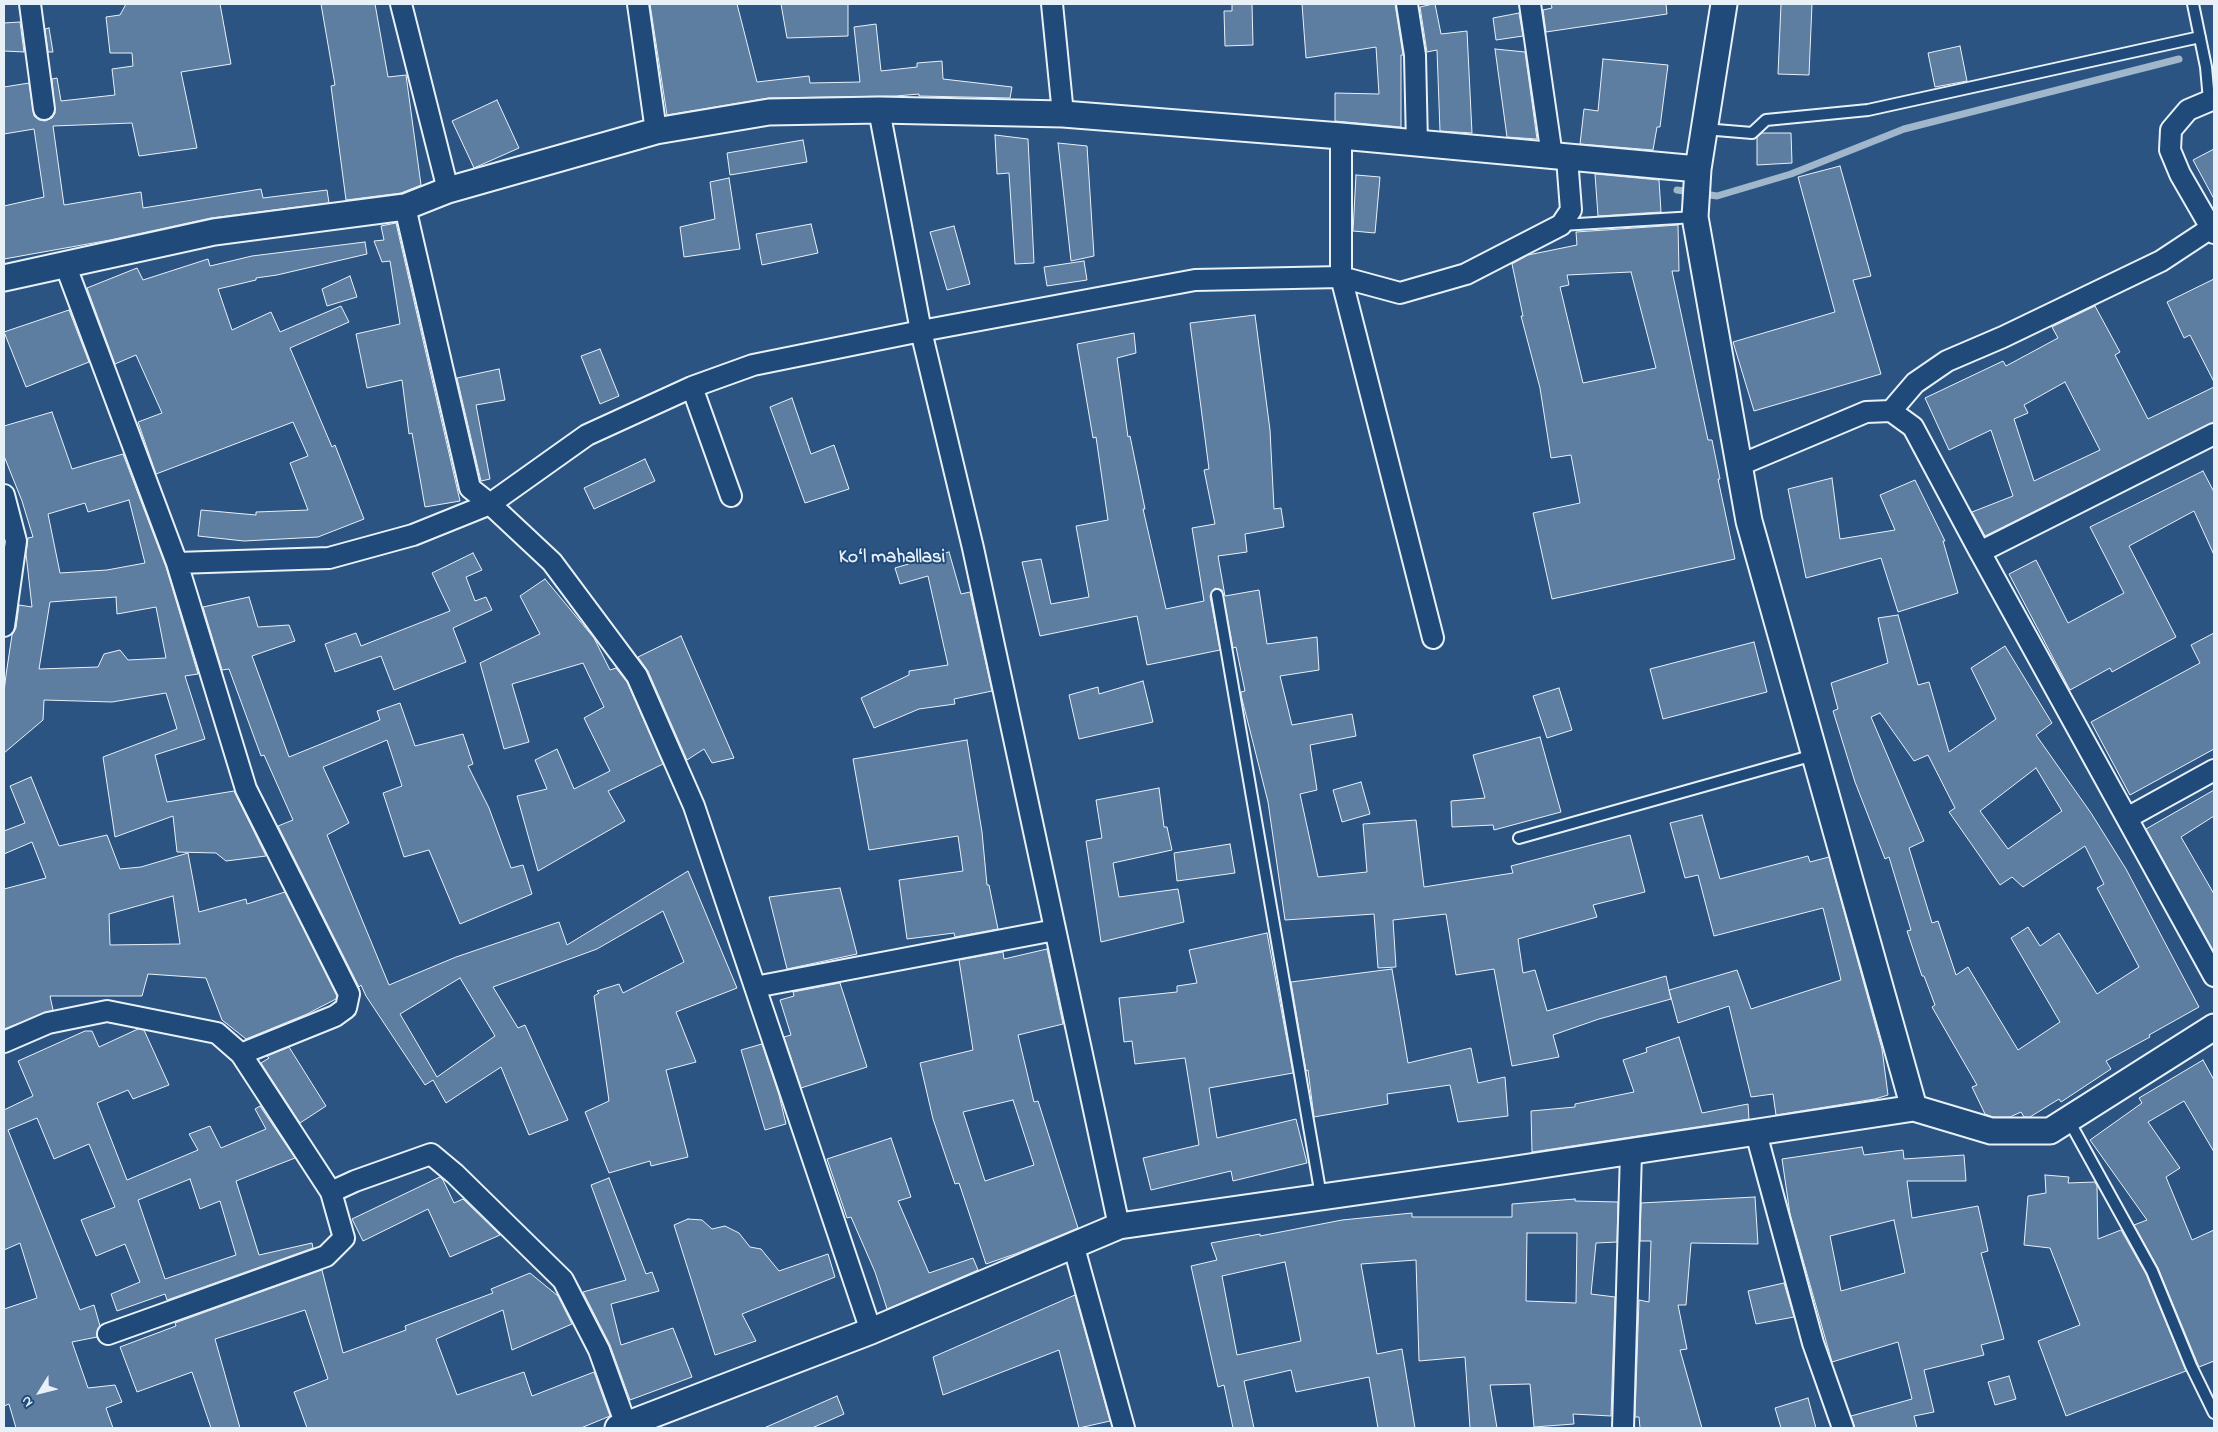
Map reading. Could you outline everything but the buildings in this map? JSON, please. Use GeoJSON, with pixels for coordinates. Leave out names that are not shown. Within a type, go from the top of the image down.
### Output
{"type":"FeatureCollection","features":[{"type":"Feature","properties":{"kind":"street"},"geometry":{"type":"LineString","coordinates":[[30,4],[44,109]]}},
{"type":"Feature","properties":{"kind":"street"},"geometry":{"type":"LineString","coordinates":[[402,4],[448,190]]}},
{"type":"Feature","properties":{"kind":"street"},"geometry":{"type":"LineString","coordinates":[[638,4],[656,130]]}},
{"type":"Feature","properties":{"kind":"street"},"geometry":{"type":"LineString","coordinates":[[1052,4],[1063,114]]}},
{"type":"Feature","properties":{"kind":"street"},"geometry":{"type":"LineString","coordinates":[[1407,4],[1415,55],[1417,144]]}},
{"type":"Feature","properties":{"kind":"street"},"geometry":{"type":"LineString","coordinates":[[178,563],[329,558],[413,535],[490,504],[587,435],[692,386],[753,365],[1195,280],[1341,277],[1400,293],[1466,274],[1561,225],[1571,210],[1530,4]]}},
{"type":"Feature","properties":{"kind":"street"},"geometry":{"type":"LineString","coordinates":[[1724,4],[1698,169],[1695,217],[1749,521],[1914,1108]]}},
{"type":"Feature","properties":{"kind":"street"},"geometry":{"type":"LineString","coordinates":[[1891,411],[1915,382],[1947,361],[2057,312],[2161,261],[2213,230],[2180,174],[2170,150],[2171,130],[2188,110],[2212,99]]}},
{"type":"Feature","properties":{"kind":"street"},"geometry":{"type":"LineString","coordinates":[[879,110],[922,331],[973,548],[1119,1226]]}},
{"type":"Feature","properties":{"kind":"street"},"geometry":{"type":"LineString","coordinates":[[4,278],[214,232],[405,207],[448,190],[656,130],[769,112],[879,110],[1063,114],[1341,136],[1698,169]]}},
{"type":"Feature","properties":{"kind":"street"},"geometry":{"type":"LineString","coordinates":[[1341,136],[1341,277],[1432,638]]}},
{"type":"Feature","properties":{"kind":"street"},"geometry":{"type":"LineString","coordinates":[[405,207],[470,488],[490,504],[552,562],[638,676],[694,806],[871,1331]]}},
{"type":"Feature","properties":{"kind":"street"},"geometry":{"type":"LineString","coordinates":[[66,264],[178,563],[246,789],[348,994],[346,1008],[334,1016],[241,1054]]}},
{"type":"Feature","properties":{"kind":"street"},"geometry":{"type":"LineString","coordinates":[[692,386],[731,496]]}},
{"type":"Feature","properties":{"kind":"street"},"geometry":{"type":"LineString","coordinates":[[1740,465],[1866,412],[1891,411],[1913,427],[2214,976]]}},
{"type":"Feature","properties":{"kind":"street"},"geometry":{"type":"LineString","coordinates":[[1980,552],[2214,434]]}},
{"type":"Feature","properties":{"kind":"street"},"geometry":{"type":"LineString","coordinates":[[4,495],[16,541],[8,562],[4,626]]}},
{"type":"Feature","properties":{"kind":"street"},"geometry":{"type":"LineString","coordinates":[[2127,818],[2214,770]]}},
{"type":"Feature","properties":{"kind":"street"},"geometry":{"type":"LineString","coordinates":[[755,987],[1055,930]]}},
{"type":"Feature","properties":{"kind":"street"},"geometry":{"type":"LineString","coordinates":[[4,1042],[48,1023],[108,1011],[217,1033],[241,1054],[331,1192],[344,1238],[326,1256],[108,1334]]}},
{"type":"Feature","properties":{"kind":"street"},"geometry":{"type":"LineString","coordinates":[[331,1192],[355,1181],[430,1154],[455,1174],[563,1280],[599,1350],[622,1426],[871,1331],[1119,1226],[1630,1152],[1914,1108],[1991,1130],[2050,1131],[2214,1027]]}},
{"type":"Feature","properties":{"kind":"street"},"geometry":{"type":"LineString","coordinates":[[1756,1132],[1813,1343],[1843,1428]]}},
{"type":"Feature","properties":{"kind":"street"},"geometry":{"type":"LineString","coordinates":[[1623,1428],[1630,1152]]}},
{"type":"Feature","properties":{"kind":"street"},"geometry":{"type":"LineString","coordinates":[[1073,1244],[1124,1428]]}},
{"type":"Feature","properties":{"kind":"lane"},"geometry":{"type":"LineString","coordinates":[[2193,4],[2212,99]]}},
{"type":"Feature","properties":{"kind":"lane"},"geometry":{"type":"LineString","coordinates":[[1704,129],[1752,133],[1766,120],[1868,110],[2200,37]]}},
{"type":"Feature","properties":{"kind":"lane"},"geometry":{"type":"LineString","coordinates":[[1561,225],[1695,217]]}},
{"type":"Feature","properties":{"kind":"lane"},"geometry":{"type":"LineString","coordinates":[[1217,595],[1321,1197]]}},
{"type":"Feature","properties":{"kind":"lane"},"geometry":{"type":"LineString","coordinates":[[1519,838],[1815,755]]}},
{"type":"Feature","properties":{"kind":"lane"},"geometry":{"type":"LineString","coordinates":[[2068,1119],[2152,1271],[2191,1366],[2214,1413]]}},
{"type":"Feature","properties":{"kind":"waterway"},"geometry":{"type":"LineString","coordinates":[[1677,190],[1717,196],[1791,174],[1904,129],[2179,59]]}},
{"type":"Feature","properties":{"kind":"district","name":"Koʻl mahallasi"},"geometry":{"type":"Point","coordinates":[892,559]}}]}
